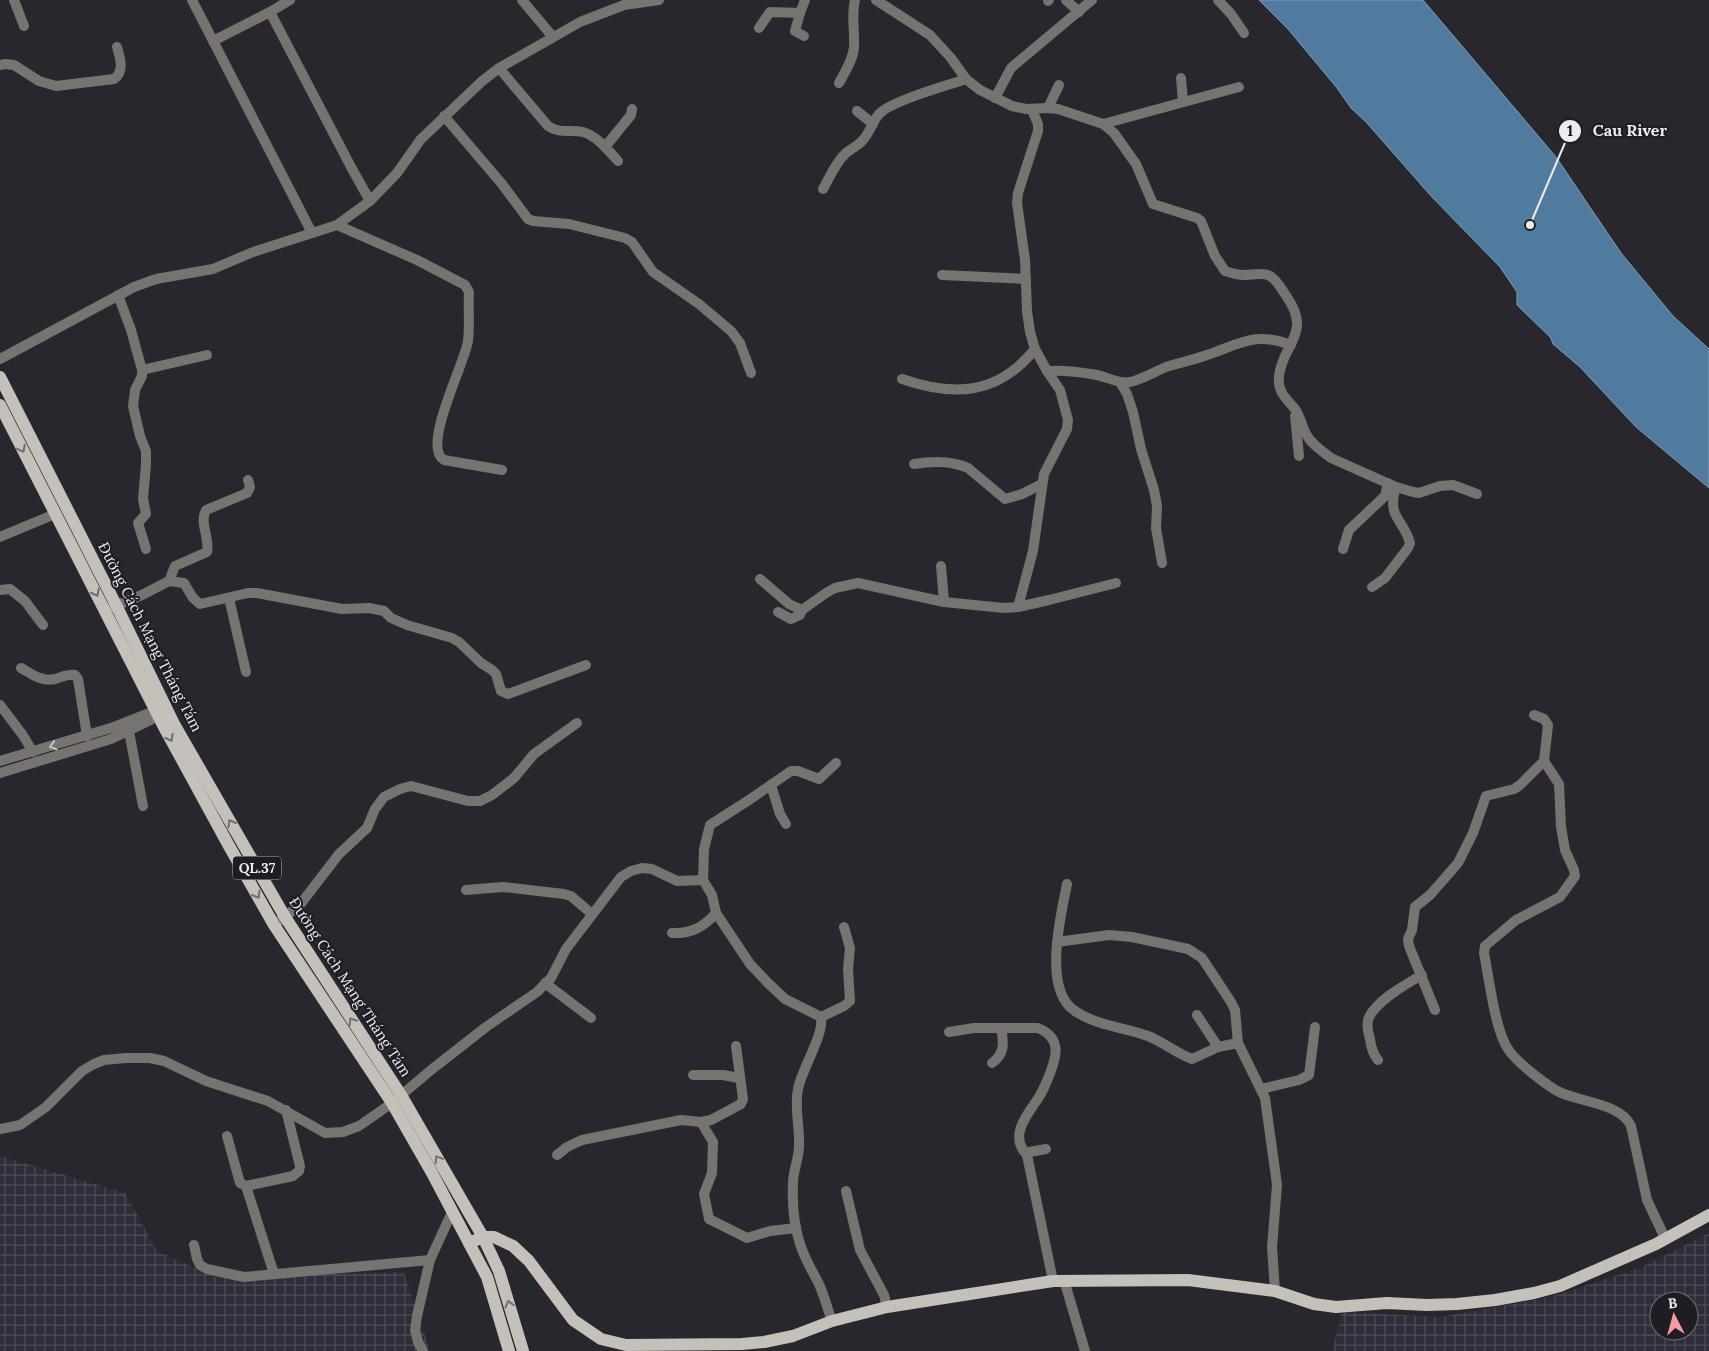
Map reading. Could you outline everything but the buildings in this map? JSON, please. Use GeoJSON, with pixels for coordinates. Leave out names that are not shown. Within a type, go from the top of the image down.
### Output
{"type":"FeatureCollection","features":[{"type":"Feature","properties":{"kind":"main road","name":"Đường Cách Mạng Tháng Tám"},"geometry":{"type":"LineString","coordinates":[[0,378],[110,608],[229,846],[274,925],[396,1099],[452,1212],[487,1277],[509,1351]]}},
{"type":"Feature","properties":{"kind":"main road","name":"Đường Cách Mạng Tháng Tám"},"geometry":{"type":"LineString","coordinates":[[0,405],[55,514],[110,608]]}},
{"type":"Feature","properties":{"kind":"main road","name":"Đường Cách Mạng Tháng Tám"},"geometry":{"type":"LineString","coordinates":[[161,711],[241,840],[285,917],[396,1099],[483,1237],[500,1271],[523,1351]]}},
{"type":"Feature","properties":{"kind":"main road"},"geometry":{"type":"LineString","coordinates":[[229,846],[241,840]]}},
{"type":"Feature","properties":{"kind":"main road"},"geometry":{"type":"LineString","coordinates":[[469,1243],[483,1237],[494,1238],[513,1246],[529,1261],[573,1320],[601,1339],[609,1342],[635,1345],[749,1343],[793,1336],[832,1321],[888,1307],[1059,1280],[1188,1280],[1275,1291],[1314,1304],[1336,1307],[1387,1303],[1457,1304],[1495,1300],[1560,1286],[1648,1248],[1709,1215]]}},
{"type":"Feature","properties":{"kind":"street"},"geometry":{"type":"LineString","coordinates":[[14,0],[24,26]]}},
{"type":"Feature","properties":{"kind":"street"},"geometry":{"type":"LineString","coordinates":[[192,0],[312,233]]}},
{"type":"Feature","properties":{"kind":"street"},"geometry":{"type":"LineString","coordinates":[[213,41],[290,0]]}},
{"type":"Feature","properties":{"kind":"street"},"geometry":{"type":"LineString","coordinates":[[522,0],[553,37]]}},
{"type":"Feature","properties":{"kind":"street"},"geometry":{"type":"LineString","coordinates":[[0,359],[134,286],[156,279],[213,269],[253,252],[337,225],[370,201],[397,172],[421,139],[481,82],[499,68],[580,22],[625,3],[658,0]]}},
{"type":"Feature","properties":{"kind":"street"},"geometry":{"type":"LineString","coordinates":[[804,36],[795,31],[805,0]]}},
{"type":"Feature","properties":{"kind":"street"},"geometry":{"type":"LineString","coordinates":[[838,82],[847,69],[854,48],[852,17],[855,0]]}},
{"type":"Feature","properties":{"kind":"street"},"geometry":{"type":"LineString","coordinates":[[876,0],[934,39],[966,79],[980,90],[1012,106],[1032,110],[1058,109],[1102,124],[1114,133],[1136,164],[1153,204],[1201,221],[1215,256],[1225,271],[1244,275],[1268,275],[1278,284],[1297,315],[1296,333],[1281,367],[1279,383],[1283,397],[1296,410],[1307,436],[1322,452],[1330,458],[1392,485],[1419,494],[1440,486],[1453,485],[1477,494]]}},
{"type":"Feature","properties":{"kind":"street"},"geometry":{"type":"LineString","coordinates":[[1066,0],[1079,12]]}},
{"type":"Feature","properties":{"kind":"street"},"geometry":{"type":"LineString","coordinates":[[995,98],[1011,68],[1092,0]]}},
{"type":"Feature","properties":{"kind":"street"},"geometry":{"type":"LineString","coordinates":[[1218,0],[1231,14],[1244,33]]}},
{"type":"Feature","properties":{"kind":"street"},"geometry":{"type":"LineString","coordinates":[[270,12],[370,201]]}},
{"type":"Feature","properties":{"kind":"street"},"geometry":{"type":"LineString","coordinates":[[760,28],[770,12],[800,13]]}},
{"type":"Feature","properties":{"kind":"street"},"geometry":{"type":"LineString","coordinates":[[0,65],[14,65],[39,81],[56,86],[114,79],[121,70],[117,47]]}},
{"type":"Feature","properties":{"kind":"street"},"geometry":{"type":"LineString","coordinates":[[499,68],[552,130],[583,132],[593,136],[618,160]]}},
{"type":"Feature","properties":{"kind":"street"},"geometry":{"type":"LineString","coordinates":[[1181,78],[1184,102]]}},
{"type":"Feature","properties":{"kind":"street"},"geometry":{"type":"LineString","coordinates":[[823,189],[836,164],[845,154],[861,142],[880,114],[888,108],[966,79]]}},
{"type":"Feature","properties":{"kind":"street"},"geometry":{"type":"LineString","coordinates":[[1048,108],[1059,85]]}},
{"type":"Feature","properties":{"kind":"street"},"geometry":{"type":"LineString","coordinates":[[1102,124],[1239,86]]}},
{"type":"Feature","properties":{"kind":"street"},"geometry":{"type":"LineString","coordinates":[[606,147],[631,115],[632,109]]}},
{"type":"Feature","properties":{"kind":"street"},"geometry":{"type":"LineString","coordinates":[[857,110],[873,124]]}},
{"type":"Feature","properties":{"kind":"street"},"geometry":{"type":"LineString","coordinates":[[1018,607],[1033,551],[1046,468],[1060,446],[1067,429],[1068,420],[1060,390],[1034,350],[1027,311],[1026,279],[1017,203],[1018,193],[1038,131],[1038,124],[1032,110]]}},
{"type":"Feature","properties":{"kind":"street"},"geometry":{"type":"LineString","coordinates":[[444,116],[502,184],[528,218],[569,224],[625,238],[632,242],[653,272],[699,304],[731,331],[740,342],[751,373]]}},
{"type":"Feature","properties":{"kind":"street"},"geometry":{"type":"LineString","coordinates":[[337,225],[417,260],[465,285],[469,292],[468,342],[443,413],[438,440],[438,453],[444,460],[502,470]]}},
{"type":"Feature","properties":{"kind":"street"},"geometry":{"type":"LineString","coordinates":[[942,275],[1026,279]]}},
{"type":"Feature","properties":{"kind":"street"},"geometry":{"type":"LineString","coordinates":[[118,295],[131,330],[142,370],[142,376],[135,390],[133,406],[140,436],[146,451],[143,499],[146,514],[138,523],[146,549]]}},
{"type":"Feature","properties":{"kind":"street"},"geometry":{"type":"LineString","coordinates":[[1047,371],[1062,370],[1097,375],[1120,382],[1130,382],[1167,367],[1206,356],[1248,340],[1268,338],[1291,345]]}},
{"type":"Feature","properties":{"kind":"street"},"geometry":{"type":"LineString","coordinates":[[902,379],[921,385],[949,390],[966,390],[984,386],[1011,372],[1024,362],[1034,350]]}},
{"type":"Feature","properties":{"kind":"street"},"geometry":{"type":"LineString","coordinates":[[142,370],[207,355]]}},
{"type":"Feature","properties":{"kind":"street"},"geometry":{"type":"LineString","coordinates":[[1120,382],[1128,394],[1141,449],[1154,490],[1157,506],[1156,528],[1162,563]]}},
{"type":"Feature","properties":{"kind":"street"},"geometry":{"type":"LineString","coordinates":[[1296,410],[1294,416],[1299,456]]}},
{"type":"Feature","properties":{"kind":"street"},"geometry":{"type":"LineString","coordinates":[[914,464],[936,462],[963,466],[968,468],[1004,499],[1022,494],[1042,484]]}},
{"type":"Feature","properties":{"kind":"street"},"geometry":{"type":"LineString","coordinates":[[169,581],[174,566],[206,552],[207,539],[204,515],[206,510],[247,493],[250,487],[248,480]]}},
{"type":"Feature","properties":{"kind":"street"},"geometry":{"type":"LineString","coordinates":[[1343,549],[1349,530],[1385,496],[1392,485]]}},
{"type":"Feature","properties":{"kind":"street"},"geometry":{"type":"LineString","coordinates":[[1372,588],[1385,578],[1410,543],[1407,534],[1396,519],[1392,502],[1392,485]]}},
{"type":"Feature","properties":{"kind":"street"},"geometry":{"type":"LineString","coordinates":[[0,536],[55,514]]}},
{"type":"Feature","properties":{"kind":"street"},"geometry":{"type":"LineString","coordinates":[[941,566],[944,602]]}},
{"type":"Feature","properties":{"kind":"street"},"geometry":{"type":"LineString","coordinates":[[760,579],[789,604],[802,610]]}},
{"type":"Feature","properties":{"kind":"street"},"geometry":{"type":"LineString","coordinates":[[110,608],[169,581],[184,583],[193,598],[200,604],[257,593],[342,609],[369,608],[384,611],[391,618],[407,625],[452,638],[459,642],[496,674],[501,691],[508,694],[586,665]]}},
{"type":"Feature","properties":{"kind":"street"},"geometry":{"type":"LineString","coordinates":[[778,612],[791,619],[800,615],[802,610],[826,592],[835,588],[858,584],[944,602],[988,607],[1018,607],[1116,583]]}},
{"type":"Feature","properties":{"kind":"street"},"geometry":{"type":"LineString","coordinates":[[0,590],[10,589],[23,598],[43,626]]}},
{"type":"Feature","properties":{"kind":"street"},"geometry":{"type":"LineString","coordinates":[[230,598],[246,672]]}},
{"type":"Feature","properties":{"kind":"street"},"geometry":{"type":"LineString","coordinates":[[20,668],[38,678],[47,680],[68,674],[75,675],[78,679],[87,736]]}},
{"type":"Feature","properties":{"kind":"street"},"geometry":{"type":"LineString","coordinates":[[0,705],[33,752]]}},
{"type":"Feature","properties":{"kind":"street"},"geometry":{"type":"LineString","coordinates":[[0,773],[112,739],[161,711]]}},
{"type":"Feature","properties":{"kind":"street"},"geometry":{"type":"LineString","coordinates":[[1435,1010],[1408,939],[1412,930],[1415,907],[1430,895],[1458,863],[1486,796],[1514,789],[1544,761],[1548,725],[1544,719],[1534,716]]}},
{"type":"Feature","properties":{"kind":"street"},"geometry":{"type":"LineString","coordinates":[[274,925],[299,906],[339,854],[367,828],[375,809],[384,797],[411,786],[468,800],[480,801],[492,795],[514,778],[534,754],[577,724]]}},
{"type":"Feature","properties":{"kind":"street"},"geometry":{"type":"LineString","coordinates":[[0,761],[87,736],[127,729]]}},
{"type":"Feature","properties":{"kind":"street"},"geometry":{"type":"LineString","coordinates":[[127,729],[143,806]]}},
{"type":"Feature","properties":{"kind":"street"},"geometry":{"type":"LineString","coordinates":[[1544,761],[1559,784],[1561,827],[1565,850],[1575,876],[1560,897],[1516,920],[1485,946],[1484,954],[1500,1029],[1509,1051],[1541,1080],[1568,1095],[1595,1103],[1628,1118],[1647,1200],[1665,1238]]}},
{"type":"Feature","properties":{"kind":"street"},"geometry":{"type":"LineString","coordinates":[[821,1017],[785,999],[750,964],[716,913],[712,895],[703,880],[704,849],[710,825],[790,771],[795,770],[819,778],[836,763]]}},
{"type":"Feature","properties":{"kind":"street"},"geometry":{"type":"LineString","coordinates":[[771,785],[780,814],[786,824]]}},
{"type":"Feature","properties":{"kind":"street"},"geometry":{"type":"LineString","coordinates":[[0,1129],[20,1125],[46,1107],[82,1071],[94,1064],[104,1060],[126,1058],[150,1058],[164,1061],[206,1081],[268,1100],[325,1133],[336,1133],[359,1126],[486,1027],[537,992],[551,978],[566,949],[621,877],[631,871],[642,868],[652,869],[677,881],[703,880]]}},
{"type":"Feature","properties":{"kind":"street"},"geometry":{"type":"LineString","coordinates":[[1067,884],[1058,927],[1057,976],[1064,999],[1074,1011],[1110,1026],[1146,1035],[1192,1059],[1218,1047],[1238,1043]]}},
{"type":"Feature","properties":{"kind":"street"},"geometry":{"type":"LineString","coordinates":[[466,890],[503,886],[564,894],[571,896],[592,914]]}},
{"type":"Feature","properties":{"kind":"street"},"geometry":{"type":"LineString","coordinates":[[672,932],[681,933],[695,930],[710,921],[716,913]]}},
{"type":"Feature","properties":{"kind":"street"},"geometry":{"type":"LineString","coordinates":[[821,1017],[850,1001],[848,969],[850,948],[844,927]]}},
{"type":"Feature","properties":{"kind":"street"},"geometry":{"type":"LineString","coordinates":[[1057,942],[1109,936],[1132,936],[1188,949],[1196,952],[1206,963],[1231,1002],[1235,1010],[1238,1043],[1265,1098],[1277,1185],[1272,1247],[1275,1291]]}},
{"type":"Feature","properties":{"kind":"street"},"geometry":{"type":"LineString","coordinates":[[1378,1060],[1372,1049],[1367,1026],[1369,1018],[1375,1008],[1384,1000],[1407,983],[1422,975]]}},
{"type":"Feature","properties":{"kind":"street"},"geometry":{"type":"LineString","coordinates":[[545,983],[591,1018]]}},
{"type":"Feature","properties":{"kind":"street"},"geometry":{"type":"LineString","coordinates":[[1197,1016],[1218,1047]]}},
{"type":"Feature","properties":{"kind":"street"},"geometry":{"type":"LineString","coordinates":[[821,1017],[822,1022],[818,1035],[797,1091],[799,1147],[793,1183],[796,1228],[800,1244],[808,1264],[819,1283],[832,1321]]}},
{"type":"Feature","properties":{"kind":"street"},"geometry":{"type":"LineString","coordinates":[[1261,1089],[1299,1080],[1309,1075],[1315,1026]]}},
{"type":"Feature","properties":{"kind":"street"},"geometry":{"type":"LineString","coordinates":[[992,1063],[1001,1054],[1004,1042],[1001,1028]]}},
{"type":"Feature","properties":{"kind":"street"},"geometry":{"type":"LineString","coordinates":[[949,1032],[968,1029],[1038,1028],[1046,1032],[1055,1042],[1056,1058],[1039,1097],[1023,1120],[1020,1130],[1020,1142],[1022,1150],[1027,1155],[1059,1280],[1085,1351]]}},
{"type":"Feature","properties":{"kind":"street"},"geometry":{"type":"LineString","coordinates":[[557,1155],[567,1147],[582,1140],[600,1135],[681,1120],[701,1122],[714,1119],[741,1104],[743,1099],[736,1046]]}},
{"type":"Feature","properties":{"kind":"street"},"geometry":{"type":"LineString","coordinates":[[693,1075],[723,1075],[739,1078]]}},
{"type":"Feature","properties":{"kind":"street"},"geometry":{"type":"LineString","coordinates":[[246,1186],[293,1176],[299,1172],[300,1166],[286,1110]]}},
{"type":"Feature","properties":{"kind":"street"},"geometry":{"type":"LineString","coordinates":[[701,1122],[713,1142],[712,1173],[704,1194],[709,1219],[746,1238],[770,1231],[796,1228]]}},
{"type":"Feature","properties":{"kind":"street"},"geometry":{"type":"LineString","coordinates":[[227,1136],[238,1181],[246,1186],[274,1274]]}},
{"type":"Feature","properties":{"kind":"street"},"geometry":{"type":"LineString","coordinates":[[1027,1155],[1029,1152],[1046,1149]]}},
{"type":"Feature","properties":{"kind":"street"},"geometry":{"type":"LineString","coordinates":[[846,1191],[860,1250],[884,1295],[888,1307]]}},
{"type":"Feature","properties":{"kind":"street"},"geometry":{"type":"LineString","coordinates":[[423,1351],[415,1330],[416,1316],[430,1260],[452,1212]]}},
{"type":"Feature","properties":{"kind":"street"},"geometry":{"type":"LineString","coordinates":[[194,1245],[200,1265],[207,1269],[244,1277],[430,1260]]}},
{"type":"Feature","properties":{"kind":"shaded area"},"geometry":{"type":"Polygon","coordinates":[[[0,1156],[125,1193],[157,1251],[215,1277],[404,1272],[430,1351],[0,1351],[0,1156]]]}},
{"type":"Feature","properties":{"kind":"shaded area"},"geometry":{"type":"Polygon","coordinates":[[[1709,1233],[1709,1351],[1332,1351],[1342,1312],[1440,1317],[1547,1298],[1640,1268],[1709,1233]]]}},
{"type":"Feature","properties":{"kind":"water"},"geometry":{"type":"Polygon","coordinates":[[[1259,0],[1423,0],[1556,157],[1621,253],[1673,316],[1709,349],[1709,488],[1636,427],[1580,367],[1553,344],[1551,338],[1517,305],[1517,292],[1500,267],[1431,196],[1366,122],[1351,108],[1337,88],[1288,29],[1259,0]]]}},
{"type":"Feature","properties":{"kind":"place","name":"Cau River"},"geometry":{"type":"Point","coordinates":[1530,225]}}]}
